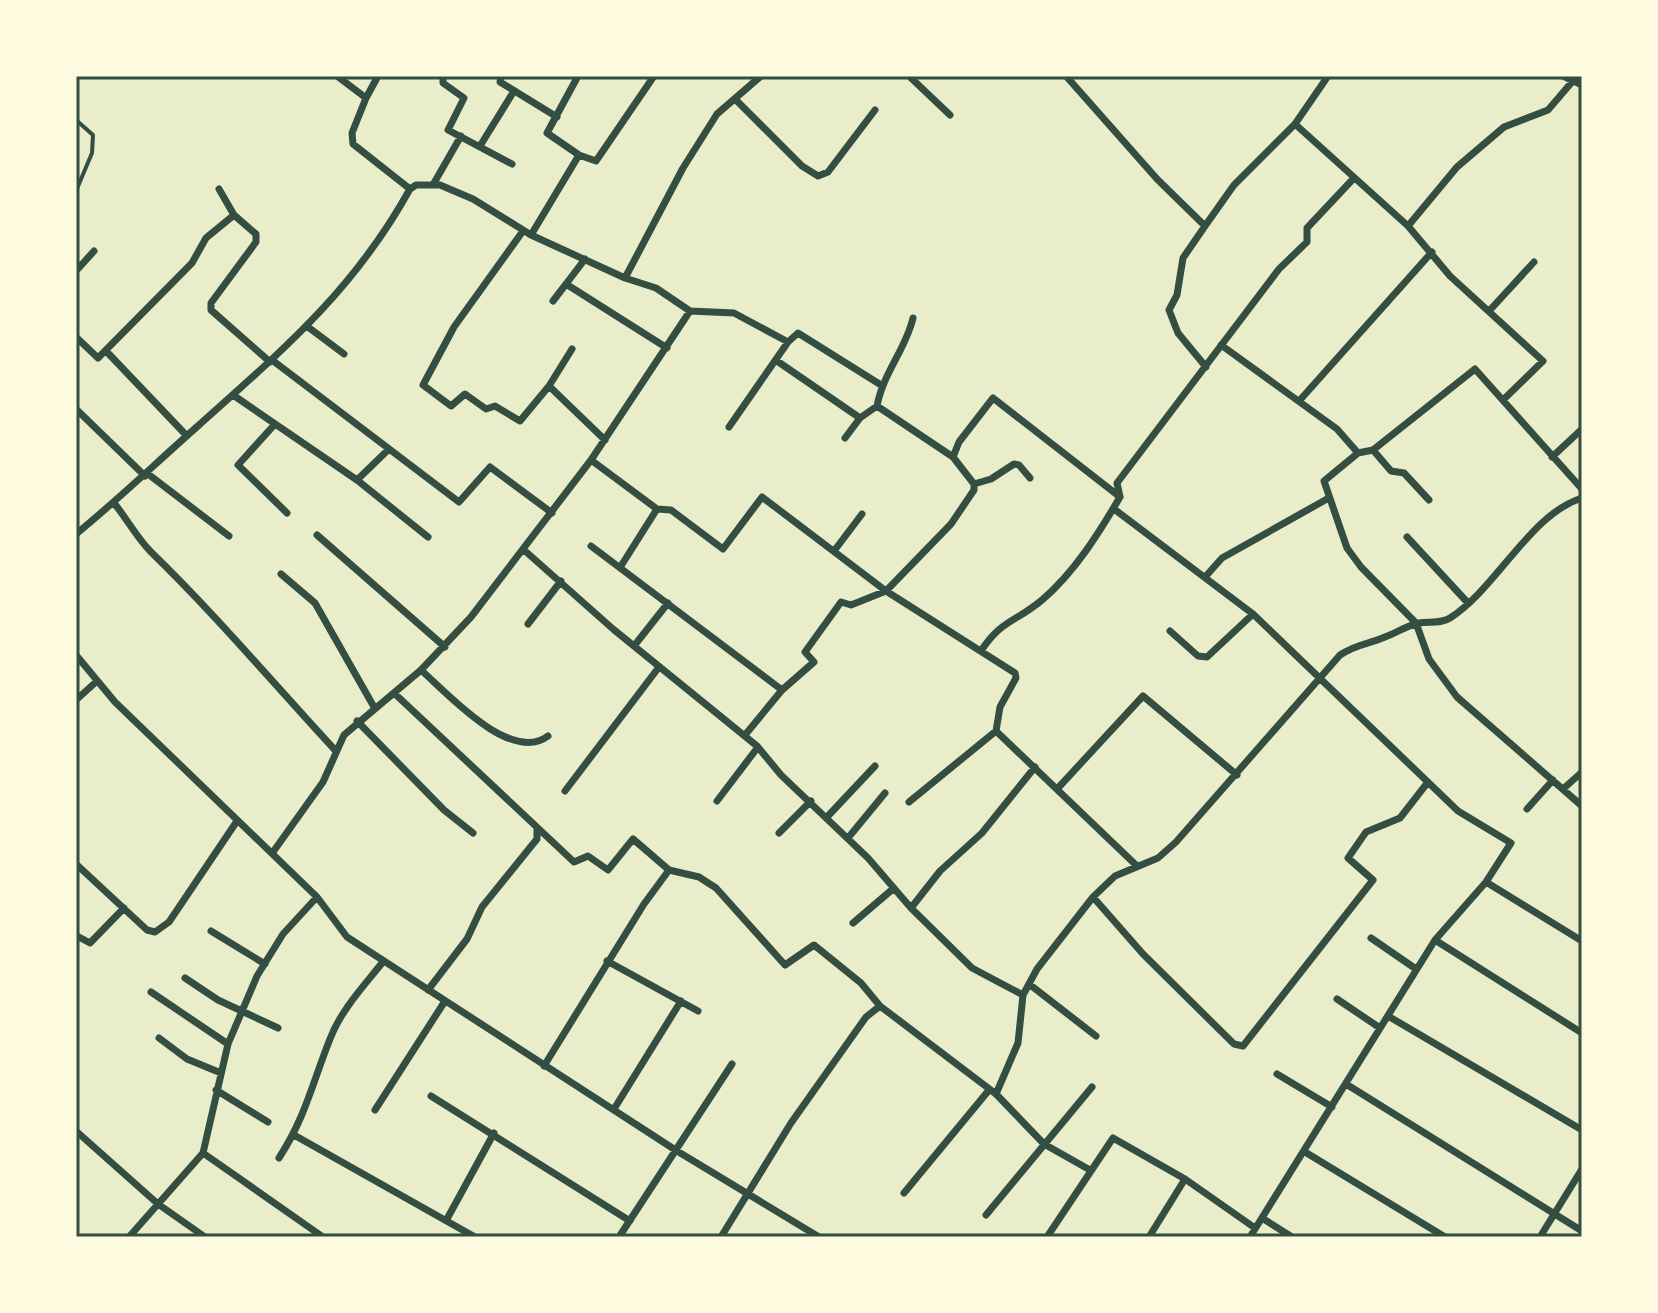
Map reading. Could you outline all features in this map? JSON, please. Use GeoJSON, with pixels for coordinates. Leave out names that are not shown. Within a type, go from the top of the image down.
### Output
{"type":"FeatureCollection","features":[{"type":"Feature","properties":{"kind":"street"},"geometry":{"type":"LineString","coordinates":[[337,76],[367,97]]}},
{"type":"Feature","properties":{"kind":"street"},"geometry":{"type":"LineString","coordinates":[[378,76],[352,133],[353,144],[410,189]]}},
{"type":"Feature","properties":{"kind":"street"},"geometry":{"type":"LineString","coordinates":[[443,76],[443,83],[464,98],[447,128],[512,164]]}},
{"type":"Feature","properties":{"kind":"street"},"geometry":{"type":"LineString","coordinates":[[501,76],[500,82],[557,117]]}},
{"type":"Feature","properties":{"kind":"street"},"geometry":{"type":"LineString","coordinates":[[578,76],[547,133],[579,155],[596,161],[654,76]]}},
{"type":"Feature","properties":{"kind":"street"},"geometry":{"type":"LineString","coordinates":[[625,278],[683,168],[717,114],[761,76]]}},
{"type":"Feature","properties":{"kind":"street"},"geometry":{"type":"LineString","coordinates":[[909,76],[950,115]]}},
{"type":"Feature","properties":{"kind":"street"},"geometry":{"type":"LineString","coordinates":[[1066,76],[1157,179],[1205,226]]}},
{"type":"Feature","properties":{"kind":"street"},"geometry":{"type":"LineString","coordinates":[[1206,367],[1178,333],[1169,310],[1177,295],[1183,258],[1234,185],[1295,124],[1328,76]]}},
{"type":"Feature","properties":{"kind":"street"},"geometry":{"type":"LineString","coordinates":[[1563,76],[1582,85]]}},
{"type":"Feature","properties":{"kind":"street"},"geometry":{"type":"LineString","coordinates":[[1408,226],[1457,167],[1504,127],[1548,110],[1572,82]]}},
{"type":"Feature","properties":{"kind":"street"},"geometry":{"type":"LineString","coordinates":[[480,146],[514,91]]}},
{"type":"Feature","properties":{"kind":"street"},"geometry":{"type":"LineString","coordinates":[[735,99],[802,166],[818,176],[828,172],[875,110]]}},
{"type":"Feature","properties":{"kind":"street"},"geometry":{"type":"LineString","coordinates":[[1295,124],[1408,226],[1450,276],[1543,361],[1503,400]]}},
{"type":"Feature","properties":{"kind":"street"},"geometry":{"type":"LineString","coordinates":[[434,183],[461,136]]}},
{"type":"Feature","properties":{"kind":"street"},"geometry":{"type":"LineString","coordinates":[[572,349],[549,386],[520,421],[495,406],[486,409],[465,394],[451,406],[423,385],[454,327],[527,233],[579,155]]}},
{"type":"Feature","properties":{"kind":"street"},"geometry":{"type":"LineString","coordinates":[[981,651],[996,628],[1044,598],[1077,563],[1120,497],[1117,483],[1279,269],[1307,242],[1307,228],[1354,178]]}},
{"type":"Feature","properties":{"kind":"street"},"geometry":{"type":"LineString","coordinates":[[76,534],[146,475],[308,327],[367,260],[410,189],[434,183],[473,199],[527,233],[625,278],[656,288],[690,311],[734,313],[788,342]]}},
{"type":"Feature","properties":{"kind":"street"},"geometry":{"type":"LineString","coordinates":[[219,189],[234,215],[256,234],[254,245],[211,306],[271,361],[459,502],[490,467],[552,513]]}},
{"type":"Feature","properties":{"kind":"street"},"geometry":{"type":"LineString","coordinates":[[76,337],[95,358],[106,351],[192,263],[206,238],[234,215]]}},
{"type":"Feature","properties":{"kind":"street"},"geometry":{"type":"LineString","coordinates":[[76,271],[94,251]]}},
{"type":"Feature","properties":{"kind":"street"},"geometry":{"type":"LineString","coordinates":[[1300,400],[1432,252]]}},
{"type":"Feature","properties":{"kind":"street"},"geometry":{"type":"LineString","coordinates":[[553,301],[585,259]]}},
{"type":"Feature","properties":{"kind":"street"},"geometry":{"type":"LineString","coordinates":[[1490,310],[1534,262]]}},
{"type":"Feature","properties":{"kind":"street"},"geometry":{"type":"LineString","coordinates":[[566,284],[667,348]]}},
{"type":"Feature","properties":{"kind":"street"},"geometry":{"type":"LineString","coordinates":[[273,852],[323,782],[335,750],[357,721],[445,647],[524,550],[605,440],[690,311]]}},
{"type":"Feature","properties":{"kind":"street"},"geometry":{"type":"LineString","coordinates":[[845,438],[860,418],[877,406],[881,385],[909,333],[913,318]]}},
{"type":"Feature","properties":{"kind":"street"},"geometry":{"type":"LineString","coordinates":[[308,327],[344,354]]}},
{"type":"Feature","properties":{"kind":"street"},"geometry":{"type":"LineString","coordinates":[[729,427],[788,342],[798,333],[881,385]]}},
{"type":"Feature","properties":{"kind":"street"},"geometry":{"type":"LineString","coordinates":[[1221,345],[1337,429],[1358,453]]}},
{"type":"Feature","properties":{"kind":"street"},"geometry":{"type":"LineString","coordinates":[[106,351],[187,436]]}},
{"type":"Feature","properties":{"kind":"street"},"geometry":{"type":"LineString","coordinates":[[777,361],[860,418]]}},
{"type":"Feature","properties":{"kind":"street"},"geometry":{"type":"LineString","coordinates":[[1206,576],[1222,558],[1327,499],[1330,493],[1324,481],[1358,453],[1373,450],[1475,369],[1582,489]]}},
{"type":"Feature","properties":{"kind":"street"},"geometry":{"type":"LineString","coordinates":[[549,386],[605,440]]}},
{"type":"Feature","properties":{"kind":"street"},"geometry":{"type":"LineString","coordinates":[[233,395],[357,480],[428,537]]}},
{"type":"Feature","properties":{"kind":"street"},"geometry":{"type":"LineString","coordinates":[[953,457],[966,432],[995,399],[1120,497]]}},
{"type":"Feature","properties":{"kind":"street"},"geometry":{"type":"LineString","coordinates":[[745,735],[782,690],[814,662],[805,652],[841,602],[851,605],[886,591],[951,524],[974,490],[974,484],[953,457],[877,406]]}},
{"type":"Feature","properties":{"kind":"street"},"geometry":{"type":"LineString","coordinates":[[76,409],[146,475],[229,536]]}},
{"type":"Feature","properties":{"kind":"street"},"geometry":{"type":"LineString","coordinates":[[275,424],[238,465],[287,513]]}},
{"type":"Feature","properties":{"kind":"street"},"geometry":{"type":"LineString","coordinates":[[1552,457],[1582,429]]}},
{"type":"Feature","properties":{"kind":"street"},"geometry":{"type":"LineString","coordinates":[[357,480],[389,449]]}},
{"type":"Feature","properties":{"kind":"street"},"geometry":{"type":"LineString","coordinates":[[1373,450],[1391,471],[1404,473],[1429,500]]}},
{"type":"Feature","properties":{"kind":"street"},"geometry":{"type":"LineString","coordinates":[[591,460],[657,509],[671,510],[724,549],[762,497],[886,591],[1016,676],[1000,707],[996,731],[909,802]]}},
{"type":"Feature","properties":{"kind":"street"},"geometry":{"type":"LineString","coordinates":[[974,484],[991,479],[1014,464],[1030,478]]}},
{"type":"Feature","properties":{"kind":"street"},"geometry":{"type":"LineString","coordinates":[[904,1193],[992,1092],[1018,1043],[1023,995],[1093,897],[1115,876],[1158,858],[1167,850],[1237,775],[1340,655],[1359,643],[1381,639],[1416,623],[1447,621],[1499,575],[1546,522],[1567,503],[1582,498]]}},
{"type":"Feature","properties":{"kind":"street"},"geometry":{"type":"LineString","coordinates":[[1327,499],[1354,558],[1416,623],[1429,659],[1457,697],[1582,806]]}},
{"type":"Feature","properties":{"kind":"street"},"geometry":{"type":"LineString","coordinates":[[114,503],[151,552],[172,568],[206,612],[335,750]]}},
{"type":"Feature","properties":{"kind":"street"},"geometry":{"type":"LineString","coordinates":[[621,566],[657,509]]}},
{"type":"Feature","properties":{"kind":"street"},"geometry":{"type":"LineString","coordinates":[[1114,509],[1253,614],[1458,811],[1511,843],[1486,882],[1435,940],[1250,1237]]}},
{"type":"Feature","properties":{"kind":"street"},"geometry":{"type":"LineString","coordinates":[[834,551],[862,514]]}},
{"type":"Feature","properties":{"kind":"street"},"geometry":{"type":"LineString","coordinates":[[317,535],[445,647]]}},
{"type":"Feature","properties":{"kind":"street"},"geometry":{"type":"LineString","coordinates":[[1407,537],[1468,603]]}},
{"type":"Feature","properties":{"kind":"street"},"geometry":{"type":"LineString","coordinates":[[591,546],[782,690]]}},
{"type":"Feature","properties":{"kind":"street"},"geometry":{"type":"LineString","coordinates":[[524,550],[634,646],[758,747],[781,775],[848,838],[911,908],[972,968],[1023,995]]}},
{"type":"Feature","properties":{"kind":"street"},"geometry":{"type":"LineString","coordinates":[[281,574],[315,603],[374,707]]}},
{"type":"Feature","properties":{"kind":"street"},"geometry":{"type":"LineString","coordinates":[[528,624],[561,581]]}},
{"type":"Feature","properties":{"kind":"street"},"geometry":{"type":"LineString","coordinates":[[634,646],[668,603]]}},
{"type":"Feature","properties":{"kind":"street"},"geometry":{"type":"LineString","coordinates":[[1170,631],[1198,656],[1207,657],[1253,614]]}},
{"type":"Feature","properties":{"kind":"street"},"geometry":{"type":"LineString","coordinates":[[76,655],[97,681],[317,897],[339,930],[382,963],[677,1151],[819,1237]]}},
{"type":"Feature","properties":{"kind":"street"},"geometry":{"type":"LineString","coordinates":[[565,791],[659,667]]}},
{"type":"Feature","properties":{"kind":"street"},"geometry":{"type":"LineString","coordinates":[[421,670],[491,730],[510,740],[532,743],[548,736]]}},
{"type":"Feature","properties":{"kind":"street"},"geometry":{"type":"LineString","coordinates":[[76,700],[97,681]]}},
{"type":"Feature","properties":{"kind":"street"},"geometry":{"type":"LineString","coordinates":[[394,693],[574,862],[588,856],[608,870],[633,839],[669,870],[699,877],[716,888],[785,965],[814,945],[861,983],[880,1006],[992,1092],[1044,1144],[1090,1170]]}},
{"type":"Feature","properties":{"kind":"street"},"geometry":{"type":"LineString","coordinates":[[1058,788],[1143,696],[1237,775]]}},
{"type":"Feature","properties":{"kind":"street"},"geometry":{"type":"LineString","coordinates":[[357,721],[444,810],[473,833]]}},
{"type":"Feature","properties":{"kind":"street"},"geometry":{"type":"LineString","coordinates":[[996,731],[1137,866]]}},
{"type":"Feature","properties":{"kind":"street"},"geometry":{"type":"LineString","coordinates":[[717,801],[758,747]]}},
{"type":"Feature","properties":{"kind":"street"},"geometry":{"type":"LineString","coordinates":[[827,817],[875,766]]}},
{"type":"Feature","properties":{"kind":"street"},"geometry":{"type":"LineString","coordinates":[[911,908],[940,871],[982,833],[1035,767]]}},
{"type":"Feature","properties":{"kind":"street"},"geometry":{"type":"LineString","coordinates":[[1563,789],[1582,772]]}},
{"type":"Feature","properties":{"kind":"street"},"geometry":{"type":"LineString","coordinates":[[1527,809],[1553,780]]}},
{"type":"Feature","properties":{"kind":"street"},"geometry":{"type":"LineString","coordinates":[[1093,897],[1143,954],[1234,1044],[1243,1046],[1373,880],[1348,858],[1366,832],[1400,818],[1428,782]]}},
{"type":"Feature","properties":{"kind":"street"},"geometry":{"type":"LineString","coordinates":[[848,838],[885,793]]}},
{"type":"Feature","properties":{"kind":"street"},"geometry":{"type":"LineString","coordinates":[[779,833],[811,801]]}},
{"type":"Feature","properties":{"kind":"street"},"geometry":{"type":"LineString","coordinates":[[76,864],[147,930],[161,928],[237,821]]}},
{"type":"Feature","properties":{"kind":"street"},"geometry":{"type":"LineString","coordinates":[[428,990],[467,939],[482,907],[537,839],[537,830]]}},
{"type":"Feature","properties":{"kind":"street"},"geometry":{"type":"LineString","coordinates":[[544,1066],[607,961],[669,870]]}},
{"type":"Feature","properties":{"kind":"street"},"geometry":{"type":"LineString","coordinates":[[1486,882],[1582,941]]}},
{"type":"Feature","properties":{"kind":"street"},"geometry":{"type":"LineString","coordinates":[[853,923],[894,888]]}},
{"type":"Feature","properties":{"kind":"street"},"geometry":{"type":"LineString","coordinates":[[129,1237],[203,1153],[228,1044],[243,1010],[283,934],[317,897]]}},
{"type":"Feature","properties":{"kind":"street"},"geometry":{"type":"LineString","coordinates":[[77,936],[90,943],[124,908]]}},
{"type":"Feature","properties":{"kind":"street"},"geometry":{"type":"LineString","coordinates":[[211,931],[265,964]]}},
{"type":"Feature","properties":{"kind":"street"},"geometry":{"type":"LineString","coordinates":[[1371,938],[1416,969]]}},
{"type":"Feature","properties":{"kind":"street"},"geometry":{"type":"LineString","coordinates":[[1435,940],[1582,1033]]}},
{"type":"Feature","properties":{"kind":"street"},"geometry":{"type":"LineString","coordinates":[[607,961],[698,1011]]}},
{"type":"Feature","properties":{"kind":"street"},"geometry":{"type":"LineString","coordinates":[[279,1158],[294,1135],[318,1080],[330,1039],[346,1009],[382,963]]}},
{"type":"Feature","properties":{"kind":"street"},"geometry":{"type":"LineString","coordinates":[[185,978],[218,1000],[278,1028]]}},
{"type":"Feature","properties":{"kind":"street"},"geometry":{"type":"LineString","coordinates":[[1029,984],[1096,1036]]}},
{"type":"Feature","properties":{"kind":"street"},"geometry":{"type":"LineString","coordinates":[[151,992],[228,1044]]}},
{"type":"Feature","properties":{"kind":"street"},"geometry":{"type":"LineString","coordinates":[[1337,999],[1380,1028]]}},
{"type":"Feature","properties":{"kind":"street"},"geometry":{"type":"LineString","coordinates":[[375,1110],[445,1001]]}},
{"type":"Feature","properties":{"kind":"street"},"geometry":{"type":"LineString","coordinates":[[614,1109],[681,1001]]}},
{"type":"Feature","properties":{"kind":"street"},"geometry":{"type":"LineString","coordinates":[[721,1237],[799,1111],[866,1017],[880,1006]]}},
{"type":"Feature","properties":{"kind":"street"},"geometry":{"type":"LineString","coordinates":[[1388,1016],[1582,1130]]}},
{"type":"Feature","properties":{"kind":"street"},"geometry":{"type":"LineString","coordinates":[[159,1038],[187,1059],[221,1073]]}},
{"type":"Feature","properties":{"kind":"street"},"geometry":{"type":"LineString","coordinates":[[619,1237],[732,1064]]}},
{"type":"Feature","properties":{"kind":"street"},"geometry":{"type":"LineString","coordinates":[[1277,1074],[1332,1107]]}},
{"type":"Feature","properties":{"kind":"street"},"geometry":{"type":"LineString","coordinates":[[1346,1084],[1582,1231]]}},
{"type":"Feature","properties":{"kind":"street"},"geometry":{"type":"LineString","coordinates":[[986,1215],[1092,1087]]}},
{"type":"Feature","properties":{"kind":"street"},"geometry":{"type":"LineString","coordinates":[[216,1090],[268,1122]]}},
{"type":"Feature","properties":{"kind":"street"},"geometry":{"type":"LineString","coordinates":[[431,1096],[630,1221]]}},
{"type":"Feature","properties":{"kind":"street"},"geometry":{"type":"LineString","coordinates":[[76,1131],[158,1204],[205,1237]]}},
{"type":"Feature","properties":{"kind":"street"},"geometry":{"type":"LineString","coordinates":[[447,1219],[494,1133]]}},
{"type":"Feature","properties":{"kind":"street"},"geometry":{"type":"LineString","coordinates":[[294,1135],[475,1237]]}},
{"type":"Feature","properties":{"kind":"street"},"geometry":{"type":"LineString","coordinates":[[1047,1237],[1105,1145],[1116,1138],[1185,1179],[1255,1228]]}},
{"type":"Feature","properties":{"kind":"street"},"geometry":{"type":"LineString","coordinates":[[1305,1152],[1445,1237]]}},
{"type":"Feature","properties":{"kind":"street"},"geometry":{"type":"LineString","coordinates":[[203,1153],[323,1237]]}},
{"type":"Feature","properties":{"kind":"street"},"geometry":{"type":"LineString","coordinates":[[1540,1237],[1582,1169]]}},
{"type":"Feature","properties":{"kind":"street"},"geometry":{"type":"LineString","coordinates":[[1149,1237],[1185,1179]]}},
{"type":"Feature","properties":{"kind":"street"},"geometry":{"type":"LineString","coordinates":[[1262,1218],[1292,1237]]}},
{"type":"Feature","properties":{"kind":"lane"},"geometry":{"type":"LineString","coordinates":[[76,120],[93,135],[92,153],[76,191]]}}]}
